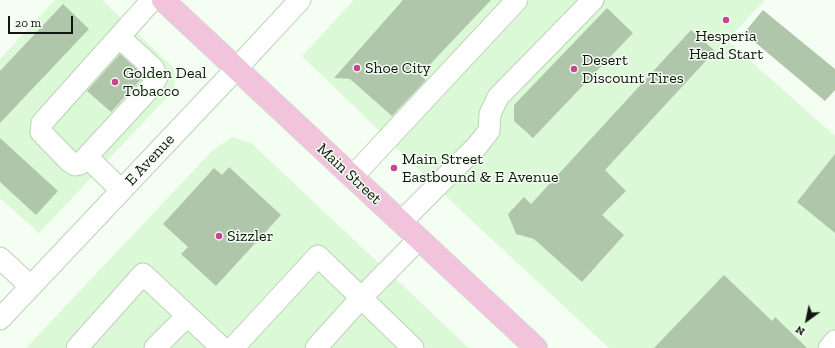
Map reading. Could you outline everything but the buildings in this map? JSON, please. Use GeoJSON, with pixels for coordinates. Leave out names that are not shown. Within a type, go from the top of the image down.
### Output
{"type":"FeatureCollection","features":[{"type":"Feature","properties":{"kind":"main road","name":"Main Street"},"geometry":{"type":"LineString","coordinates":[[163,0],[536,348]]}},
{"type":"Feature","properties":{"kind":"street"},"geometry":{"type":"LineString","coordinates":[[119,37],[153,68],[157,77],[152,86],[80,164],[75,165],[69,161],[41,132],[42,124],[119,37],[152,0]]}},
{"type":"Feature","properties":{"kind":"street","name":"E Avenue"},"geometry":{"type":"LineString","coordinates":[[0,318],[300,0]]}},
{"type":"Feature","properties":{"kind":"street"},"geometry":{"type":"LineString","coordinates":[[352,177],[517,0]]}},
{"type":"Feature","properties":{"kind":"street"},"geometry":{"type":"LineString","coordinates":[[401,222],[477,146],[489,131],[490,114],[498,97],[593,0]]}},
{"type":"Feature","properties":{"kind":"street"},"geometry":{"type":"LineString","coordinates":[[86,157],[121,190]]}},
{"type":"Feature","properties":{"kind":"street"},"geometry":{"type":"LineString","coordinates":[[316,348],[361,298],[419,239]]}},
{"type":"Feature","properties":{"kind":"street"},"geometry":{"type":"LineString","coordinates":[[233,348],[318,256],[408,346]]}},
{"type":"Feature","properties":{"kind":"street"},"geometry":{"type":"LineString","coordinates":[[0,258],[30,286]]}},
{"type":"Feature","properties":{"kind":"street"},"geometry":{"type":"LineString","coordinates":[[77,348],[143,274],[222,348]]}},
{"type":"Feature","properties":{"kind":"street"},"geometry":{"type":"LineString","coordinates":[[155,348],[187,316]]}},
{"type":"Feature","properties":{"kind":"street"},"geometry":{"type":"LineString","coordinates":[[829,348],[835,341]]}},
{"type":"Feature","properties":{"kind":"shaded area"},"geometry":{"type":"Polygon","coordinates":[[[55,0],[102,0],[175,69],[174,90],[39,233],[0,198],[0,59],[55,0]]]}},
{"type":"Feature","properties":{"kind":"shaded area"},"geometry":{"type":"Polygon","coordinates":[[[354,0],[765,0],[727,40],[835,136],[835,348],[609,348],[469,218],[302,56],[354,0]]]}},
{"type":"Feature","properties":{"kind":"shaded area"},"geometry":{"type":"Polygon","coordinates":[[[232,137],[251,143],[469,348],[26,348],[213,150],[232,137]]]}},
{"type":"Feature","properties":{"kind":"place","name":"Hesperia Head Start"},"geometry":{"type":"Point","coordinates":[726,20]}},
{"type":"Feature","properties":{"kind":"place","name":"Shoe City"},"geometry":{"type":"Point","coordinates":[357,68]}},
{"type":"Feature","properties":{"kind":"place","name":"Desert Discount Tires"},"geometry":{"type":"Point","coordinates":[574,69]}},
{"type":"Feature","properties":{"kind":"place","name":"Golden Deal Tobacco"},"geometry":{"type":"Point","coordinates":[115,82]}},
{"type":"Feature","properties":{"kind":"place","name":"Main Street Eastbound & E Avenue"},"geometry":{"type":"Point","coordinates":[394,168]}},
{"type":"Feature","properties":{"kind":"place","name":"Sizzler"},"geometry":{"type":"Point","coordinates":[219,236]}}]}
